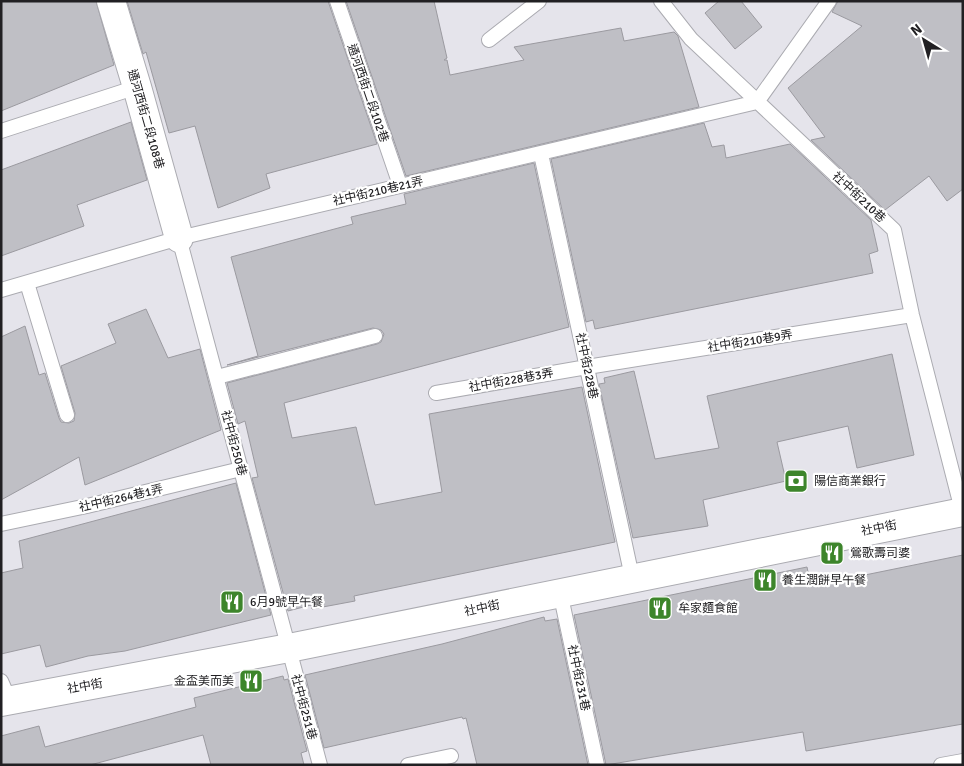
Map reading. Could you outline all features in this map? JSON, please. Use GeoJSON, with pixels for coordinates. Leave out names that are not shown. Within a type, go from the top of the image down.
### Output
{"type":"FeatureCollection","features":[{"type":"Feature","properties":{"kind":"street","name":"通河西街二段108巷"},"geometry":{"type":"LineString","coordinates":[[111,1],[137,87],[178,238]]}},
{"type":"Feature","properties":{"kind":"street","name":"社中街"},"geometry":{"type":"LineString","coordinates":[[4,694],[289,648],[632,577],[962,513]]}},
{"type":"Feature","properties":{"kind":"lane","name":"通河西街二段102巷"},"geometry":{"type":"LineString","coordinates":[[337,1],[400,185]]}},
{"type":"Feature","properties":{"kind":"lane"},"geometry":{"type":"LineString","coordinates":[[489,40],[539,1]]}},
{"type":"Feature","properties":{"kind":"lane","name":"社中街210巷"},"geometry":{"type":"LineString","coordinates":[[661,1],[690,39],[894,230],[912,315],[962,513]]}},
{"type":"Feature","properties":{"kind":"lane"},"geometry":{"type":"LineString","coordinates":[[758,102],[829,1]]}},
{"type":"Feature","properties":{"kind":"lane"},"geometry":{"type":"LineString","coordinates":[[1,131],[137,87]]}},
{"type":"Feature","properties":{"kind":"lane","name":"社中街210巷21弄"},"geometry":{"type":"LineString","coordinates":[[1,290],[178,238],[758,102]]}},
{"type":"Feature","properties":{"kind":"lane","name":"社中街228巷"},"geometry":{"type":"LineString","coordinates":[[541,154],[632,577]]}},
{"type":"Feature","properties":{"kind":"lane","name":"社中街250巷"},"geometry":{"type":"LineString","coordinates":[[178,238],[289,648]]}},
{"type":"Feature","properties":{"kind":"lane"},"geometry":{"type":"LineString","coordinates":[[27,283],[67,415]]}},
{"type":"Feature","properties":{"kind":"lane","name":"社中街210巷9弄"},"geometry":{"type":"LineString","coordinates":[[587,366],[912,315]]}},
{"type":"Feature","properties":{"kind":"lane"},"geometry":{"type":"LineString","coordinates":[[217,377],[376,336]]}},
{"type":"Feature","properties":{"kind":"lane","name":"社中街228巷3弄"},"geometry":{"type":"LineString","coordinates":[[436,394],[587,366]]}},
{"type":"Feature","properties":{"kind":"lane","name":"社中街264巷1弄"},"geometry":{"type":"LineString","coordinates":[[1,524],[87,506],[241,469]]}},
{"type":"Feature","properties":{"kind":"lane","name":"社中街231巷"},"geometry":{"type":"LineString","coordinates":[[560,592],[596,765]]}},
{"type":"Feature","properties":{"kind":"lane","name":"社中街251巷"},"geometry":{"type":"LineString","coordinates":[[289,648],[320,765]]}},
{"type":"Feature","properties":{"kind":"lane"},"geometry":{"type":"LineString","coordinates":[[408,765],[451,756]]}},
{"type":"Feature","properties":{"kind":"lane"},"geometry":{"type":"LineString","coordinates":[[941,765],[963,761]]}},
{"type":"Feature","properties":{"kind":"building"},"geometry":{"type":"Polygon","coordinates":[[[1,1],[96,1],[114,65],[1,111],[1,1]]]}},
{"type":"Feature","properties":{"kind":"building"},"geometry":{"type":"Polygon","coordinates":[[[127,1],[328,1],[377,144],[266,174],[270,188],[218,208],[195,126],[169,133],[146,52],[143,54],[127,1]]]}},
{"type":"Feature","properties":{"kind":"building"},"geometry":{"type":"Polygon","coordinates":[[[346,1],[434,1],[447,58],[444,60],[447,60],[450,75],[524,60],[514,47],[621,28],[624,41],[674,32],[678,36],[699,107],[406,176],[346,1]]]}},
{"type":"Feature","properties":{"kind":"building"},"geometry":{"type":"Polygon","coordinates":[[[719,1],[741,1],[762,27],[735,49],[705,13],[719,1]]]}},
{"type":"Feature","properties":{"kind":"building"},"geometry":{"type":"Polygon","coordinates":[[[838,1],[963,1],[963,189],[947,201],[929,176],[885,210],[811,140],[825,137],[788,88],[862,26],[832,12],[838,1]]]}},
{"type":"Feature","properties":{"kind":"building"},"geometry":{"type":"Polygon","coordinates":[[[131,122],[147,180],[77,205],[84,226],[1,256],[1,170],[131,122]]]}},
{"type":"Feature","properties":{"kind":"building"},"geometry":{"type":"Polygon","coordinates":[[[704,123],[712,147],[724,145],[726,158],[790,144],[871,220],[878,251],[869,254],[873,273],[595,329],[593,320],[586,322],[551,159],[704,123]]]}},
{"type":"Feature","properties":{"kind":"building"},"geometry":{"type":"Polygon","coordinates":[[[534,163],[569,327],[284,403],[292,438],[356,427],[375,505],[442,492],[429,414],[582,387],[615,542],[354,596],[355,601],[312,609],[311,605],[288,611],[252,478],[258,477],[245,421],[238,424],[227,383],[377,344],[381,342],[384,334],[381,330],[373,328],[227,365],[258,356],[231,257],[353,224],[351,217],[406,204],[404,194],[534,163]]]}},
{"type":"Feature","properties":{"kind":"building"},"geometry":{"type":"Polygon","coordinates":[[[146,309],[168,358],[200,349],[221,430],[85,485],[79,457],[1,500],[1,337],[25,326],[39,375],[45,373],[61,422],[69,423],[74,421],[75,413],[61,366],[116,343],[108,324],[146,309]]]}},
{"type":"Feature","properties":{"kind":"building"},"geometry":{"type":"Polygon","coordinates":[[[892,354],[914,455],[857,468],[848,426],[777,442],[786,481],[703,500],[708,526],[633,538],[599,384],[605,383],[604,378],[634,371],[655,459],[719,448],[707,396],[892,354]]]}},
{"type":"Feature","properties":{"kind":"building"},"geometry":{"type":"Polygon","coordinates":[[[236,483],[271,615],[125,651],[88,656],[46,667],[40,645],[1,654],[1,573],[23,568],[19,541],[236,483]]]}},
{"type":"Feature","properties":{"kind":"building"},"geometry":{"type":"Polygon","coordinates":[[[963,555],[963,724],[806,751],[803,732],[606,765],[574,615],[807,567],[811,586],[963,555]]]}},
{"type":"Feature","properties":{"kind":"building"},"geometry":{"type":"Polygon","coordinates":[[[544,617],[545,621],[557,619],[588,765],[477,765],[466,718],[463,719],[462,717],[324,748],[305,675],[442,644],[544,617]]]}},
{"type":"Feature","properties":{"kind":"building"},"geometry":{"type":"Polygon","coordinates":[[[283,676],[284,680],[288,679],[307,751],[301,753],[304,765],[211,765],[203,735],[90,765],[1,765],[1,736],[39,726],[45,747],[196,707],[194,698],[283,676]]]}},
{"type":"Feature","properties":{"kind":"place","name":"陽信商業銀行"},"geometry":{"type":"Point","coordinates":[796,481]}},
{"type":"Feature","properties":{"kind":"place","name":"鶯歌壽司婆"},"geometry":{"type":"Point","coordinates":[832,553]}},
{"type":"Feature","properties":{"kind":"place","name":"養生潤餅早午餐"},"geometry":{"type":"Point","coordinates":[765,580]}},
{"type":"Feature","properties":{"kind":"place","name":"6月9號早午餐"},"geometry":{"type":"Point","coordinates":[232,602]}},
{"type":"Feature","properties":{"kind":"place","name":"牟家麵食館"},"geometry":{"type":"Point","coordinates":[660,608]}},
{"type":"Feature","properties":{"kind":"place","name":"金盃美而美"},"geometry":{"type":"Point","coordinates":[251,681]}}]}
